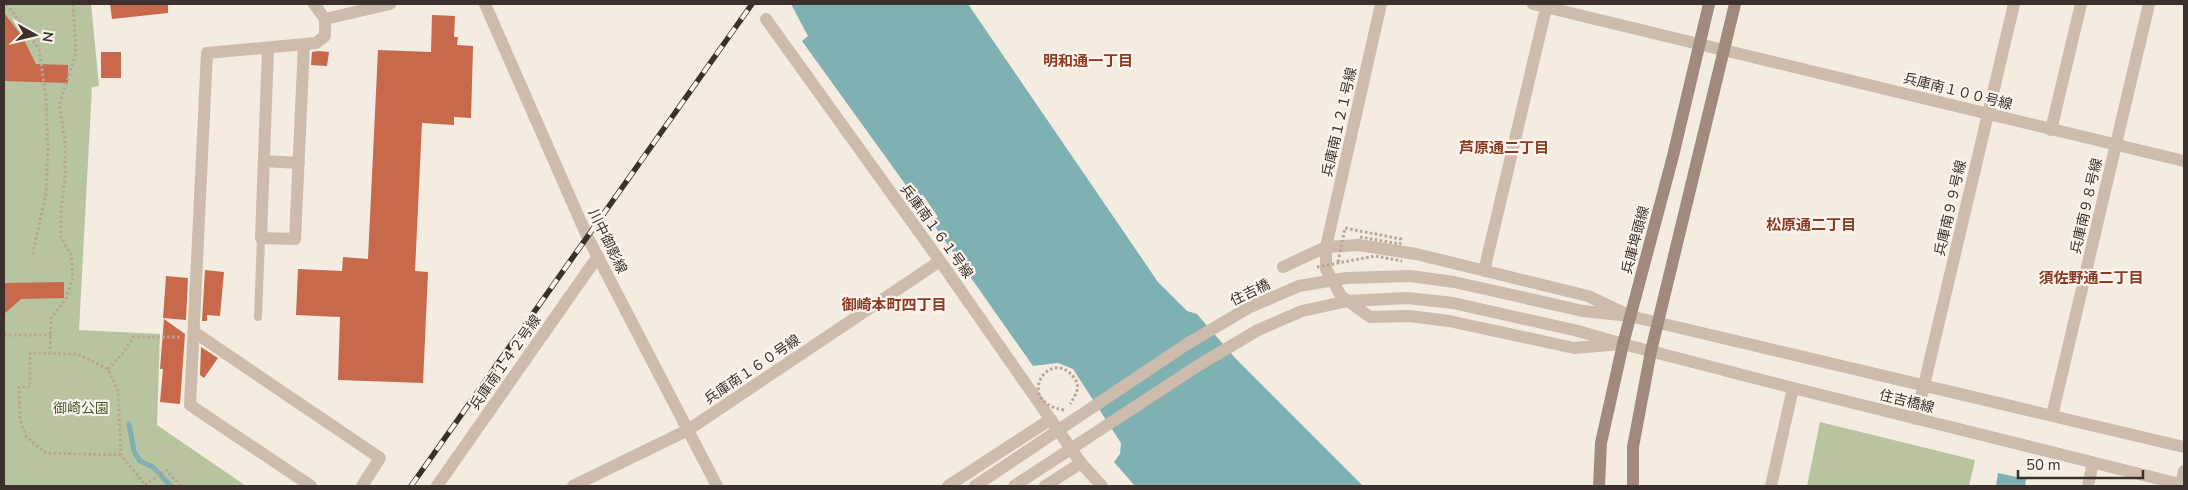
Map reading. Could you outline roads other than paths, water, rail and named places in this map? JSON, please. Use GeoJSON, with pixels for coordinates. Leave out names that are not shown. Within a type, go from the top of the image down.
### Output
{"type":"FeatureCollection","features":[{"type":"Feature","properties":{"kind":"main road","name":"兵庫埠頭線"},"geometry":{"type":"LineString","coordinates":[[1600,486],[1601,442],[1630,316],[1673,156],[1708,4]]}},
{"type":"Feature","properties":{"kind":"main road"},"geometry":{"type":"LineString","coordinates":[[1633,486],[1633,447],[1658,322],[1735,4]]}},
{"type":"Feature","properties":{"kind":"street"},"geometry":{"type":"LineString","coordinates":[[311,486],[190,405],[207,53],[316,43],[325,36],[325,18],[314,4]]}},
{"type":"Feature","properties":{"kind":"street"},"geometry":{"type":"LineString","coordinates":[[325,18],[390,4]]}},
{"type":"Feature","properties":{"kind":"street","name":"川中御影線"},"geometry":{"type":"LineString","coordinates":[[485,4],[598,256],[717,486]]}},
{"type":"Feature","properties":{"kind":"street","name":"兵庫南１２１号線"},"geometry":{"type":"LineString","coordinates":[[1381,4],[1326,247],[1326,269],[1341,296],[1370,317],[1409,316],[1449,321],[1574,348],[1623,344]]}},
{"type":"Feature","properties":{"kind":"street","name":"兵庫南１００号線"},"geometry":{"type":"LineString","coordinates":[[1533,4],[1547,5],[1699,44],[2184,161]]}},
{"type":"Feature","properties":{"kind":"street","name":"兵庫南９９号線"},"geometry":{"type":"LineString","coordinates":[[1916,418],[2014,4]]}},
{"type":"Feature","properties":{"kind":"street"},"geometry":{"type":"LineString","coordinates":[[2051,130],[2081,4]]}},
{"type":"Feature","properties":{"kind":"street","name":"兵庫南９８号線"},"geometry":{"type":"LineString","coordinates":[[2052,416],[2149,4]]}},
{"type":"Feature","properties":{"kind":"street"},"geometry":{"type":"LineString","coordinates":[[1484,271],[1547,5]]}},
{"type":"Feature","properties":{"kind":"street","name":"兵庫南１６１号線"},"geometry":{"type":"LineString","coordinates":[[766,19],[1081,463],[1102,486]]}},
{"type":"Feature","properties":{"kind":"street"},"geometry":{"type":"LineString","coordinates":[[268,48],[261,238],[295,239],[304,44]]}},
{"type":"Feature","properties":{"kind":"street"},"geometry":{"type":"LineString","coordinates":[[264,161],[298,163]]}},
{"type":"Feature","properties":{"kind":"street"},"geometry":{"type":"LineString","coordinates":[[1283,267],[1326,247],[1358,245],[1416,254],[1588,296],[1630,316]]}},
{"type":"Feature","properties":{"kind":"street","name":"兵庫南１４２号線"},"geometry":{"type":"LineString","coordinates":[[437,486],[598,256]]}},
{"type":"Feature","properties":{"kind":"street","name":"兵庫南１６０号線"},"geometry":{"type":"LineString","coordinates":[[573,486],[688,430],[940,262]]}},
{"type":"Feature","properties":{"kind":"street","name":"住吉橋"},"geometry":{"type":"LineString","coordinates":[[975,486],[1187,344],[1248,308],[1299,286],[1346,278],[1410,276],[1454,282],[1583,311],[1630,316]]}},
{"type":"Feature","properties":{"kind":"street","name":"住吉橋線"},"geometry":{"type":"LineString","coordinates":[[1014,486],[1198,365],[1258,330],[1302,311],[1348,301],[1407,298],[1453,303],[1578,331],[1793,388],[2182,485]]}},
{"type":"Feature","properties":{"kind":"street","name":"住吉橋線"},"geometry":{"type":"LineString","coordinates":[[1630,316],[2184,446]]}},
{"type":"Feature","properties":{"kind":"street"},"geometry":{"type":"LineString","coordinates":[[194,335],[380,458],[362,486]]}},
{"type":"Feature","properties":{"kind":"street"},"geometry":{"type":"LineString","coordinates":[[1771,486],[1793,388]]}},
{"type":"Feature","properties":{"kind":"street"},"geometry":{"type":"LineString","coordinates":[[948,486],[1051,419]]}},
{"type":"Feature","properties":{"kind":"street"},"geometry":{"type":"LineString","coordinates":[[2088,486],[2093,462]]}},
{"type":"Feature","properties":{"kind":"street"},"geometry":{"type":"LineString","coordinates":[[1045,486],[1081,463]]}},
{"type":"Feature","properties":{"kind":"street"},"geometry":{"type":"LineString","coordinates":[[2182,485],[2184,471]]}},
{"type":"Feature","properties":{"kind":"lane"},"geometry":{"type":"LineString","coordinates":[[258,317],[261,238]]}},
{"type":"Feature","properties":{"kind":"water"},"geometry":{"type":"Polygon","coordinates":[[[791,4],[968,4],[1158,282],[1187,311],[1197,314],[1236,359],[1363,486],[1135,486],[1114,462],[1120,454],[1121,443],[1073,369],[1058,363],[1033,366],[931,221],[938,217],[923,195],[913,195],[802,41],[808,36],[791,4]]]}},
{"type":"Feature","properties":{"kind":"water"},"geometry":{"type":"Polygon","coordinates":[[[1998,473],[2026,479],[2025,486],[1996,486],[1998,473]]]}},
{"type":"Feature","properties":{"kind":"waterway"},"geometry":{"type":"LineString","coordinates":[[129,424],[134,451],[140,461],[153,467],[171,486]]}},
{"type":"Feature","properties":{"kind":"railway"},"geometry":{"type":"LineString","coordinates":[[411,486],[752,4]]}},
{"type":"Feature","properties":{"kind":"district","name":"明和通一丁目"},"geometry":{"type":"Point","coordinates":[1088,61]}},
{"type":"Feature","properties":{"kind":"district","name":"芦原通二丁目"},"geometry":{"type":"Point","coordinates":[1504,148]}},
{"type":"Feature","properties":{"kind":"district","name":"松原通二丁目"},"geometry":{"type":"Point","coordinates":[1811,225]}},
{"type":"Feature","properties":{"kind":"district","name":"須佐野通二丁目"},"geometry":{"type":"Point","coordinates":[2091,278]}},
{"type":"Feature","properties":{"kind":"district","name":"御崎本町四丁目"},"geometry":{"type":"Point","coordinates":[894,305]}},
{"type":"Feature","properties":{"kind":"park label","name":"御崎公園"},"geometry":{"type":"Point","coordinates":[81,408]}}]}
